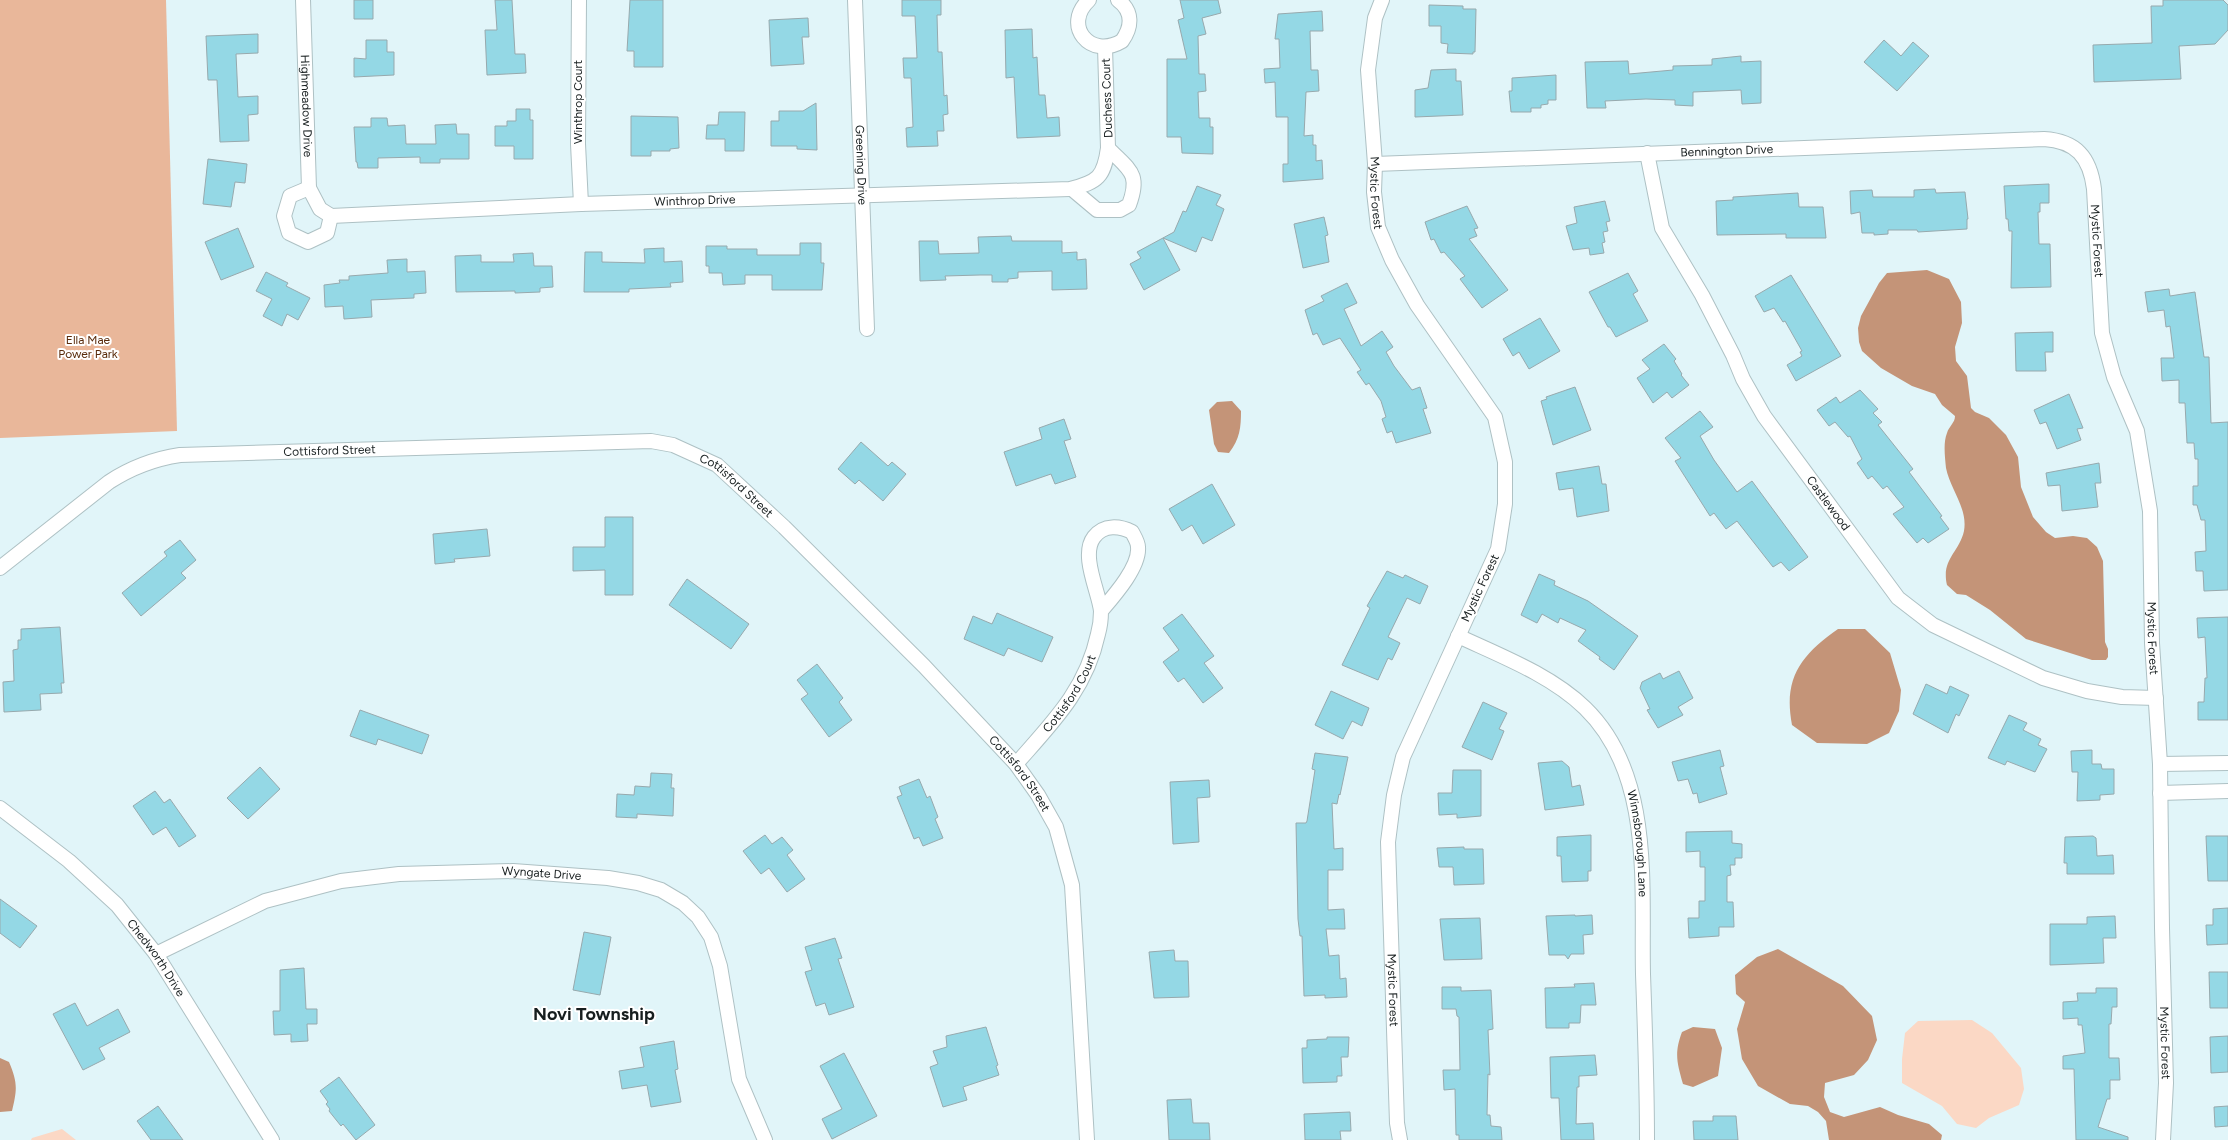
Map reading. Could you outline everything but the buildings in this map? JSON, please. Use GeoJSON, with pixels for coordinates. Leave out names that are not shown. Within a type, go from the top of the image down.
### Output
{"type":"FeatureCollection","features":[{"type":"Feature","properties":{"kind":"street","name":"Highmeadow Drive"},"geometry":{"type":"LineString","coordinates":[[303,0],[309,188],[325,213]]}},
{"type":"Feature","properties":{"kind":"street","name":"Winthrop Court"},"geometry":{"type":"LineString","coordinates":[[579,0],[578,134],[581,204]]}},
{"type":"Feature","properties":{"kind":"street","name":"Greening Drive"},"geometry":{"type":"LineString","coordinates":[[855,0],[867,329]]}},
{"type":"Feature","properties":{"kind":"street","name":"Duchess Court"},"geometry":{"type":"LineString","coordinates":[[1089,0],[1079,14],[1080,30],[1089,43],[1105,48],[1122,41],[1130,25],[1126,8],[1118,0]]}},
{"type":"Feature","properties":{"kind":"street","name":"Mystic Forest"},"geometry":{"type":"LineString","coordinates":[[1382,0],[1375,18],[1368,70],[1375,164],[1374,192],[1378,227],[1390,256],[1417,306],[1495,417],[1505,462],[1505,504],[1498,549],[1403,757],[1394,795],[1388,840],[1397,1123],[1400,1140]]}},
{"type":"Feature","properties":{"kind":"street","name":"Duchess Court"},"geometry":{"type":"LineString","coordinates":[[1101,176],[1106,163],[1108,148],[1105,48]]}},
{"type":"Feature","properties":{"kind":"street","name":"Bennington Drive"},"geometry":{"type":"LineString","coordinates":[[1375,164],[2044,138],[2067,143],[2076,149]]}},
{"type":"Feature","properties":{"kind":"street","name":"Duchess Court"},"geometry":{"type":"LineString","coordinates":[[1072,189],[1097,210],[1120,210],[1129,205],[1135,189],[1133,174],[1108,148]]}},
{"type":"Feature","properties":{"kind":"street","name":"Mystic Forest"},"geometry":{"type":"LineString","coordinates":[[2076,149],[2087,162],[2092,173],[2102,333],[2114,377],[2137,431],[2143,458],[2150,511],[2152,644],[2160,764],[2166,1083],[2163,1140]]}},
{"type":"Feature","properties":{"kind":"street","name":"Castlewood"},"geometry":{"type":"LineString","coordinates":[[1647,153],[1662,228],[1702,295],[1733,355],[1743,379],[1764,416],[1898,598],[1933,626],[2043,678],[2087,692],[2122,697],[2156,698]]}},
{"type":"Feature","properties":{"kind":"street","name":"Winthrop Drive"},"geometry":{"type":"LineString","coordinates":[[325,213],[1072,189],[1088,185],[1101,176]]}},
{"type":"Feature","properties":{"kind":"street"},"geometry":{"type":"LineString","coordinates":[[309,188],[290,196],[284,216],[289,233],[308,242],[327,233],[325,213]]}},
{"type":"Feature","properties":{"kind":"street","name":"Cottisford Street"},"geometry":{"type":"LineString","coordinates":[[0,568],[109,482],[127,471],[154,459],[205,453],[651,441],[673,445],[717,465],[784,527],[924,666],[1016,764],[1038,795],[1056,827],[1072,885],[1087,1140]]}},
{"type":"Feature","properties":{"kind":"street","name":"Cottisford Court"},"geometry":{"type":"LineString","coordinates":[[1016,764],[1068,704],[1086,671],[1098,634],[1101,611],[1090,574],[1090,548],[1094,537],[1102,531],[1114,526],[1124,528],[1132,532],[1138,547],[1134,565],[1115,595],[1101,611]]}},
{"type":"Feature","properties":{"kind":"street","name":"Winnsborough Lane"},"geometry":{"type":"LineString","coordinates":[[1458,636],[1562,689],[1586,709],[1604,731],[1621,760],[1638,824],[1646,1140]]}},
{"type":"Feature","properties":{"kind":"street"},"geometry":{"type":"LineString","coordinates":[[2160,764],[2228,763]]}},
{"type":"Feature","properties":{"kind":"street"},"geometry":{"type":"LineString","coordinates":[[2160,793],[2228,791]]}},
{"type":"Feature","properties":{"kind":"street","name":"Chedworth Drive"},"geometry":{"type":"LineString","coordinates":[[0,808],[69,861],[117,905],[156,954],[272,1140]]}},
{"type":"Feature","properties":{"kind":"street","name":"Wyngate Drive"},"geometry":{"type":"LineString","coordinates":[[156,954],[265,901],[341,881],[400,874],[513,871],[608,878],[638,883],[661,890],[683,903],[698,918],[710,937],[720,966],[738,1079],[764,1140]]}},
{"type":"Feature","properties":{"kind":"shaded area"},"geometry":{"type":"Polygon","coordinates":[[[1927,270],[1949,279],[1961,302],[1962,323],[1955,347],[1956,361],[1967,376],[1971,408],[1975,412],[1989,418],[2006,435],[2018,457],[2021,487],[2033,517],[2046,532],[2055,538],[2073,536],[2087,538],[2097,547],[2103,561],[2105,642],[2108,649],[2106,660],[2092,660],[2026,639],[1990,610],[1966,595],[1957,594],[1947,585],[1946,569],[1948,562],[1962,539],[1965,523],[1961,506],[1948,476],[1945,459],[1946,437],[1955,416],[1942,405],[1935,394],[1912,386],[1881,368],[1862,351],[1858,328],[1861,316],[1879,283],[1887,273],[1927,270]]]}},
{"type":"Feature","properties":{"kind":"shaded area"},"geometry":{"type":"Polygon","coordinates":[[[1232,401],[1241,411],[1239,433],[1236,443],[1229,453],[1218,452],[1214,444],[1209,410],[1217,402],[1232,401]]]}},
{"type":"Feature","properties":{"kind":"shaded area"},"geometry":{"type":"Polygon","coordinates":[[[1838,629],[1865,629],[1890,653],[1901,690],[1899,711],[1889,733],[1867,744],[1817,743],[1792,725],[1790,694],[1798,669],[1814,648],[1838,629]]]}},
{"type":"Feature","properties":{"kind":"shaded area"},"geometry":{"type":"Polygon","coordinates":[[[1778,949],[1843,986],[1872,1016],[1877,1040],[1868,1060],[1854,1075],[1825,1083],[1824,1097],[1830,1112],[1844,1117],[1880,1107],[1898,1115],[1929,1124],[1942,1135],[1941,1140],[1829,1140],[1826,1121],[1818,1112],[1808,1106],[1790,1104],[1758,1086],[1742,1059],[1737,1029],[1745,1002],[1736,994],[1735,975],[1757,957],[1778,949]]]}},
{"type":"Feature","properties":{"kind":"shaded area"},"geometry":{"type":"Polygon","coordinates":[[[1972,1020],[1992,1033],[2021,1068],[2024,1089],[2019,1105],[1989,1118],[1976,1128],[1957,1124],[1942,1106],[1902,1083],[1905,1033],[1918,1021],[1972,1020]]]}},
{"type":"Feature","properties":{"kind":"shaded area"},"geometry":{"type":"Polygon","coordinates":[[[1693,1027],[1715,1029],[1722,1048],[1718,1076],[1693,1087],[1683,1084],[1677,1052],[1682,1032],[1693,1027]]]}},
{"type":"Feature","properties":{"kind":"shaded area"},"geometry":{"type":"Polygon","coordinates":[[[0,1058],[9,1062],[14,1076],[16,1092],[12,1111],[0,1112],[0,1058]]]}},
{"type":"Feature","properties":{"kind":"shaded area"},"geometry":{"type":"Polygon","coordinates":[[[62,1129],[76,1140],[31,1140],[32,1138],[62,1129]]]}},
{"type":"Feature","properties":{"kind":"green space","name":"Ella Mae Power Park"},"geometry":{"type":"Polygon","coordinates":[[[0,0],[166,0],[177,431],[0,438],[0,0]]]}},
{"type":"Feature","properties":{"kind":"district","name":"Novi Township"},"geometry":{"type":"Point","coordinates":[594,1014]}}]}
